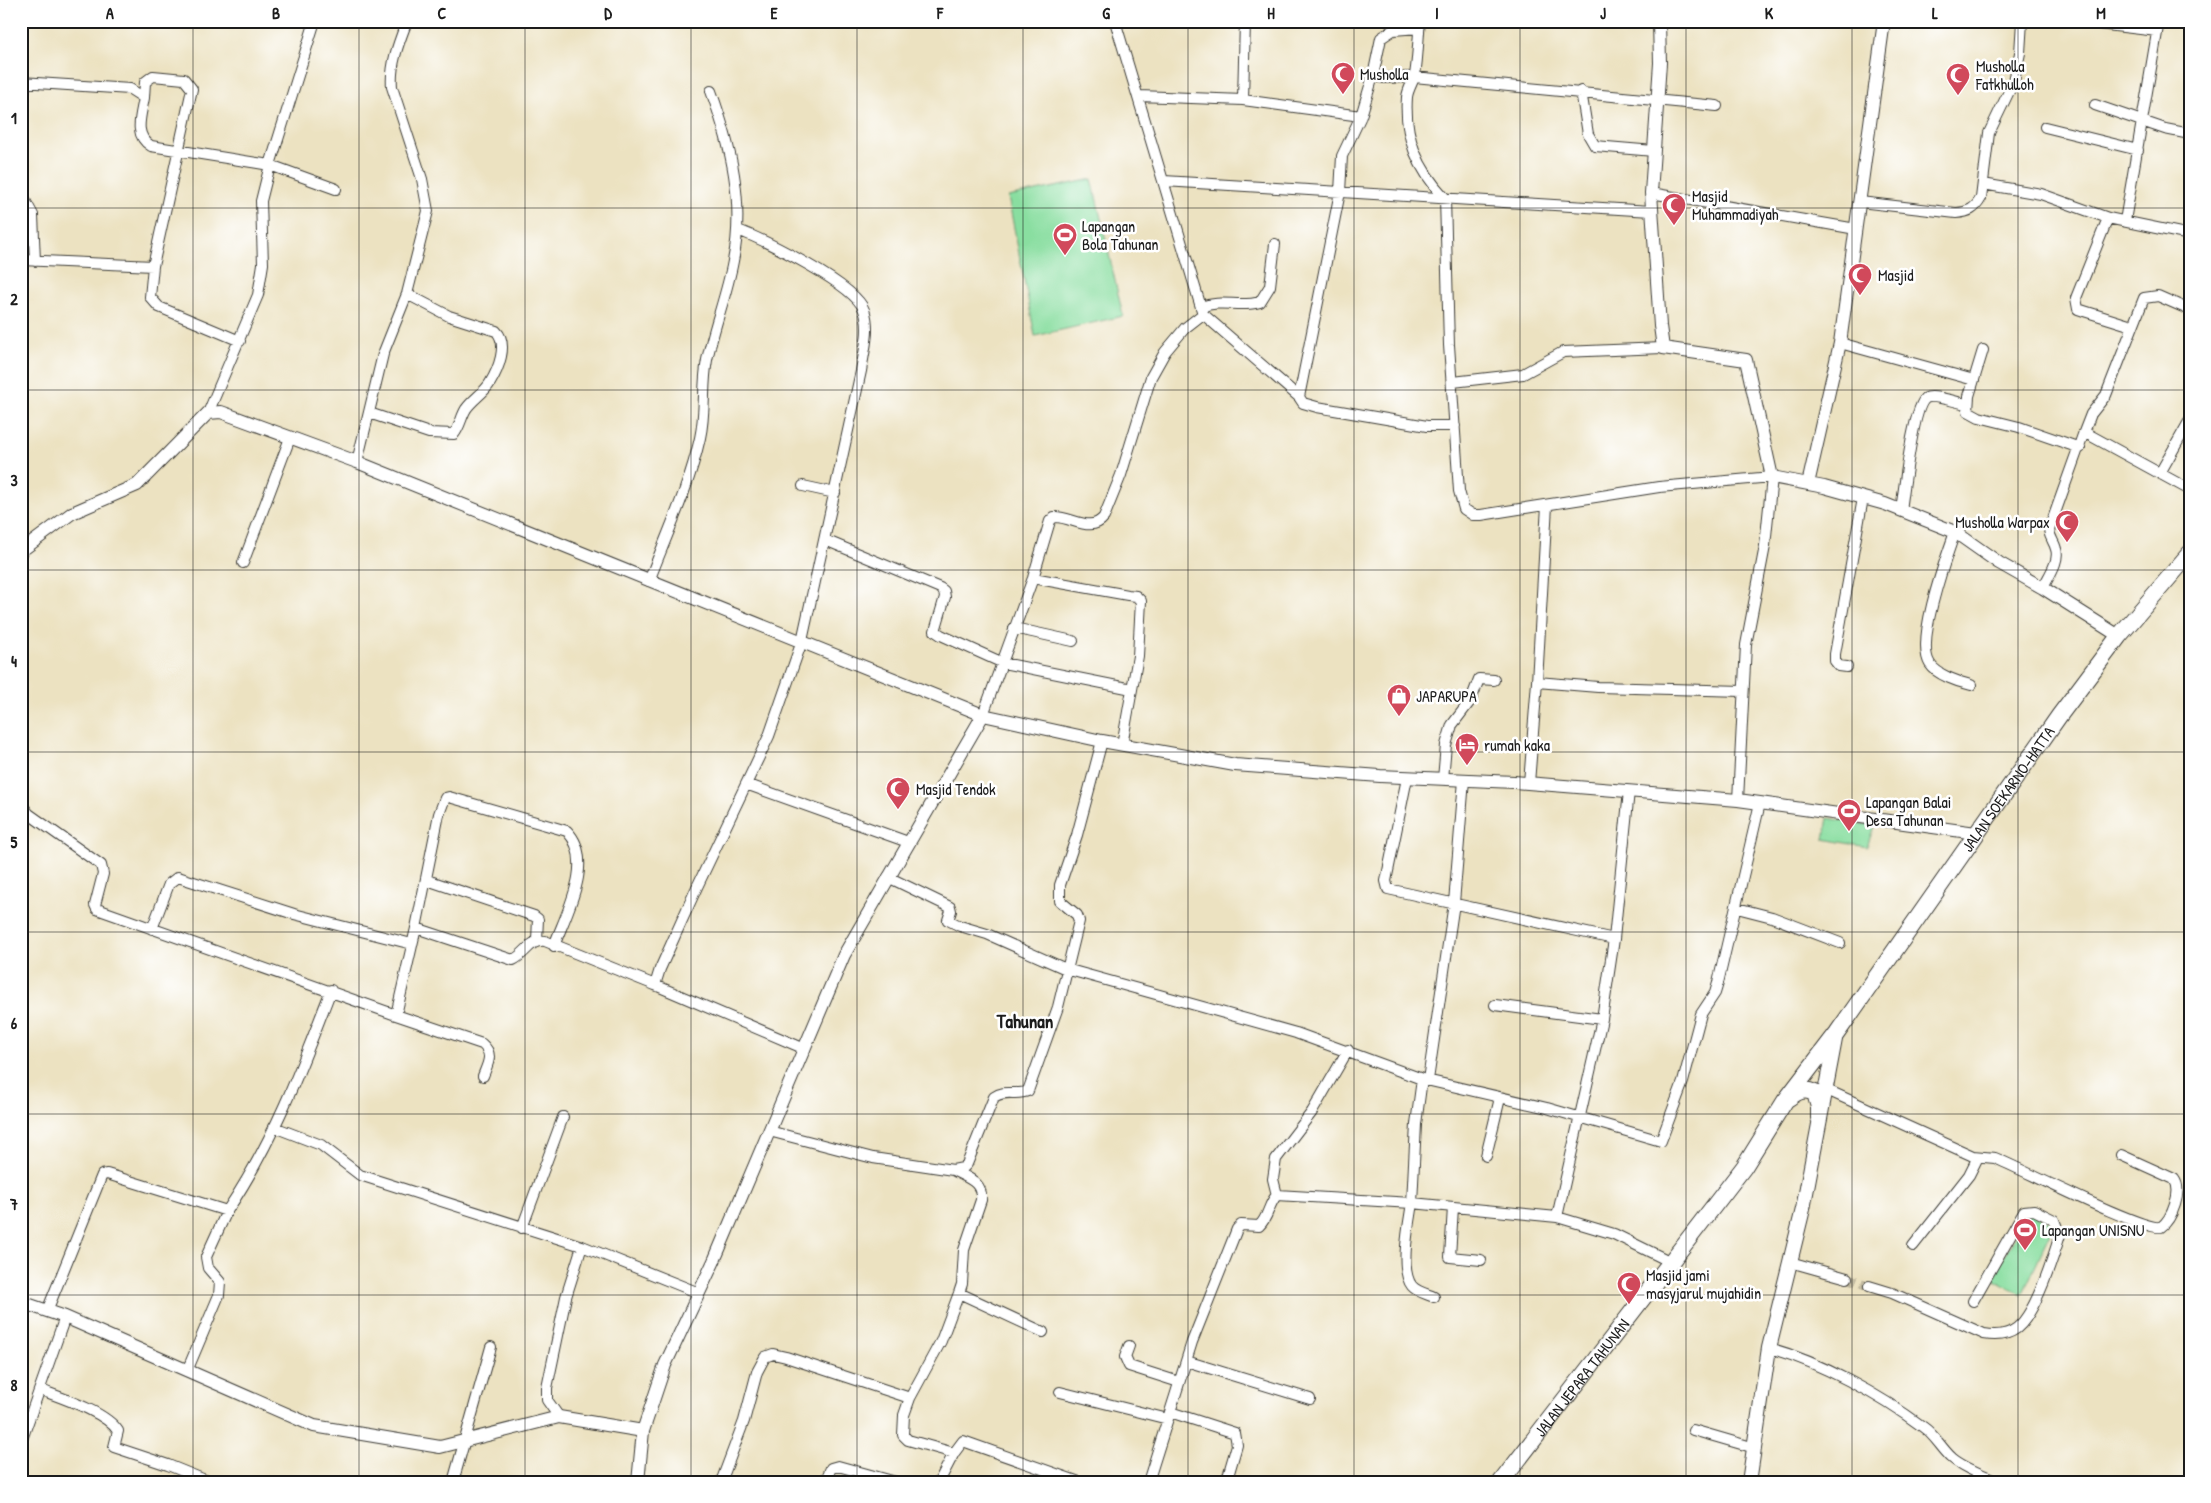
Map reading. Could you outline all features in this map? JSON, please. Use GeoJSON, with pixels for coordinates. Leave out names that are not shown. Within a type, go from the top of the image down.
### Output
{"type":"FeatureCollection","features":[{"type":"Feature","properties":{"kind":"highway","name":"JALAN SOEKARNO-HATTA"},"geometry":{"type":"LineString","coordinates":[[1785,1101],[1837,1033],[2059,716],[2119,636],[2190,553]]}},
{"type":"Feature","properties":{"kind":"highway"},"geometry":{"type":"LineString","coordinates":[[1785,1101],[1799,1091],[1809,1090],[1815,1093],[1819,1107],[1819,1118]]}},
{"type":"Feature","properties":{"kind":"highway","name":"JALAN JEPARA TAHUNAN"},"geometry":{"type":"LineString","coordinates":[[1501,1482],[1744,1167],[1785,1101]]}},
{"type":"Feature","properties":{"kind":"main road"},"geometry":{"type":"LineString","coordinates":[[1749,1482],[1769,1348],[1803,1209],[1819,1118],[1827,1090],[1837,1033]]}},
{"type":"Feature","properties":{"kind":"street"},"geometry":{"type":"LineString","coordinates":[[21,551],[72,514],[137,485],[208,413],[255,304],[263,272],[260,210],[270,165],[315,21]]}},
{"type":"Feature","properties":{"kind":"street"},"geometry":{"type":"LineString","coordinates":[[358,462],[383,354],[407,294],[428,211],[426,191],[392,87],[392,74],[397,48],[407,21]]}},
{"type":"Feature","properties":{"kind":"street"},"geometry":{"type":"LineString","coordinates":[[1115,21],[1202,310],[1299,397],[1303,403],[1427,426],[1455,426]]}},
{"type":"Feature","properties":{"kind":"street"},"geometry":{"type":"LineString","coordinates":[[1243,100],[1245,21]]}},
{"type":"Feature","properties":{"kind":"street"},"geometry":{"type":"LineString","coordinates":[[1659,21],[1660,63],[1651,211],[1663,348]]}},
{"type":"Feature","properties":{"kind":"street"},"geometry":{"type":"LineString","coordinates":[[1808,484],[1840,343],[1884,21]]}},
{"type":"Feature","properties":{"kind":"street"},"geometry":{"type":"LineString","coordinates":[[1860,202],[1966,212],[1977,206],[1981,198],[1990,133],[2014,81],[2020,52],[2022,21]]}},
{"type":"Feature","properties":{"kind":"street"},"geometry":{"type":"LineString","coordinates":[[2072,21],[2158,26],[2125,221]]}},
{"type":"Feature","properties":{"kind":"street"},"geometry":{"type":"LineString","coordinates":[[1299,397],[1340,192],[1342,156],[1361,116],[1373,76],[1381,38],[1394,30],[1420,24],[1414,77],[1407,95],[1413,146],[1417,160],[1429,180],[1445,198],[1449,345],[1459,491],[1467,513],[1481,515],[1659,487],[1772,477],[1863,498],[1901,510],[1955,532],[1999,564],[2043,588],[2119,636]]}},
{"type":"Feature","properties":{"kind":"street"},"geometry":{"type":"LineString","coordinates":[[240,341],[155,304],[150,297],[153,266],[180,151],[193,94],[190,85],[184,79],[153,76],[145,82],[139,133],[143,141],[155,148],[180,151],[270,165],[336,189]]}},
{"type":"Feature","properties":{"kind":"street"},"geometry":{"type":"LineString","coordinates":[[1373,76],[1384,78],[1414,77],[1581,91],[1717,106]]}},
{"type":"Feature","properties":{"kind":"street"},"geometry":{"type":"LineString","coordinates":[[21,122],[23,82],[130,89],[144,98]]}},
{"type":"Feature","properties":{"kind":"street"},"geometry":{"type":"LineString","coordinates":[[650,581],[687,482],[700,438],[704,415],[702,386],[707,358],[733,262],[738,230],[735,172],[724,126],[711,91]]}},
{"type":"Feature","properties":{"kind":"street"},"geometry":{"type":"LineString","coordinates":[[1581,91],[1588,134],[1595,146],[1654,152]]}},
{"type":"Feature","properties":{"kind":"street"},"geometry":{"type":"LineString","coordinates":[[1138,96],[1243,100],[1361,116]]}},
{"type":"Feature","properties":{"kind":"street"},"geometry":{"type":"LineString","coordinates":[[2095,105],[2143,122],[2190,134]]}},
{"type":"Feature","properties":{"kind":"street"},"geometry":{"type":"LineString","coordinates":[[2045,127],[2138,150]]}},
{"type":"Feature","properties":{"kind":"street"},"geometry":{"type":"LineString","coordinates":[[1164,181],[1651,211]]}},
{"type":"Feature","properties":{"kind":"street"},"geometry":{"type":"LineString","coordinates":[[1983,184],[2041,194],[2108,218],[2190,235]]}},
{"type":"Feature","properties":{"kind":"street"},"geometry":{"type":"LineString","coordinates":[[21,193],[33,214],[35,260]]}},
{"type":"Feature","properties":{"kind":"street"},"geometry":{"type":"LineString","coordinates":[[1651,193],[1856,229]]}},
{"type":"Feature","properties":{"kind":"street"},"geometry":{"type":"LineString","coordinates":[[2108,218],[2076,298],[2076,304],[2078,309],[2132,326]]}},
{"type":"Feature","properties":{"kind":"street"},"geometry":{"type":"LineString","coordinates":[[655,985],[672,942],[769,736],[802,641],[861,371],[867,328],[865,311],[856,297],[827,277],[761,239],[738,230]]}},
{"type":"Feature","properties":{"kind":"street"},"geometry":{"type":"LineString","coordinates":[[638,1482],[644,1431],[665,1365],[699,1292],[844,955],[983,715],[1033,578],[1052,518],[1063,516],[1090,525],[1100,522],[1104,517],[1124,467],[1152,377],[1165,352],[1185,328],[1211,303],[1246,306],[1260,302],[1270,286],[1275,244]]}},
{"type":"Feature","properties":{"kind":"street"},"geometry":{"type":"LineString","coordinates":[[21,260],[153,266]]}},
{"type":"Feature","properties":{"kind":"street"},"geometry":{"type":"LineString","coordinates":[[369,413],[429,433],[454,434],[466,409],[490,384],[499,363],[502,343],[500,336],[496,332],[449,316],[407,294]]}},
{"type":"Feature","properties":{"kind":"street"},"geometry":{"type":"LineString","coordinates":[[2043,588],[2057,556],[2056,548],[2050,540],[2049,530],[2091,414],[2106,396],[2144,298],[2158,296],[2190,310]]}},
{"type":"Feature","properties":{"kind":"street"},"geometry":{"type":"LineString","coordinates":[[1840,343],[1974,380]]}},
{"type":"Feature","properties":{"kind":"street"},"geometry":{"type":"LineString","coordinates":[[1453,382],[1523,374],[1563,352],[1663,348],[1746,360],[1772,477],[1765,546],[1746,645],[1738,800]]}},
{"type":"Feature","properties":{"kind":"street"},"geometry":{"type":"LineString","coordinates":[[1983,350],[1967,404],[1968,410],[1979,417],[2019,427],[2080,448]]}},
{"type":"Feature","properties":{"kind":"street"},"geometry":{"type":"LineString","coordinates":[[1901,510],[1918,410],[1927,398],[1933,397],[1967,404]]}},
{"type":"Feature","properties":{"kind":"street"},"geometry":{"type":"LineString","coordinates":[[208,413],[221,412],[358,462],[983,715],[1122,745],[1235,765],[1738,800],[1976,833]]}},
{"type":"Feature","properties":{"kind":"street"},"geometry":{"type":"LineString","coordinates":[[2160,473],[2190,420]]}},
{"type":"Feature","properties":{"kind":"street"},"geometry":{"type":"LineString","coordinates":[[2084,432],[2190,490]]}},
{"type":"Feature","properties":{"kind":"street"},"geometry":{"type":"LineString","coordinates":[[242,563],[290,438]]}},
{"type":"Feature","properties":{"kind":"street"},"geometry":{"type":"LineString","coordinates":[[803,486],[835,493]]}},
{"type":"Feature","properties":{"kind":"street"},"geometry":{"type":"LineString","coordinates":[[1847,667],[1839,666],[1835,654],[1863,498]]}},
{"type":"Feature","properties":{"kind":"street"},"geometry":{"type":"LineString","coordinates":[[1529,784],[1547,505]]}},
{"type":"Feature","properties":{"kind":"street"},"geometry":{"type":"LineString","coordinates":[[1955,532],[1940,574],[1928,624],[1926,651],[1928,662],[1933,668],[1959,682],[1971,685]]}},
{"type":"Feature","properties":{"kind":"street"},"geometry":{"type":"LineString","coordinates":[[825,540],[940,588],[944,592],[945,597],[935,630],[1003,663],[1132,690]]}},
{"type":"Feature","properties":{"kind":"street"},"geometry":{"type":"LineString","coordinates":[[1033,578],[1128,594],[1139,598],[1142,606],[1138,656],[1122,745]]}},
{"type":"Feature","properties":{"kind":"street"},"geometry":{"type":"LineString","coordinates":[[1014,628],[1073,642]]}},
{"type":"Feature","properties":{"kind":"street"},"geometry":{"type":"LineString","coordinates":[[1443,779],[1446,745],[1452,725],[1471,700],[1479,679],[1494,680]]}},
{"type":"Feature","properties":{"kind":"street"},"geometry":{"type":"LineString","coordinates":[[1537,682],[1598,687],[1744,691]]}},
{"type":"Feature","properties":{"kind":"street"},"geometry":{"type":"LineString","coordinates":[[953,1170],[963,1168],[967,1164],[994,1098],[1005,1092],[1022,1094],[1028,1091],[1053,1025],[1079,921],[1077,915],[1060,901],[1058,894],[1102,741]]}},
{"type":"Feature","properties":{"kind":"street"},"geometry":{"type":"LineString","coordinates":[[1407,778],[1386,886],[1388,889],[1614,939]]}},
{"type":"Feature","properties":{"kind":"street"},"geometry":{"type":"LineString","coordinates":[[1434,1297],[1416,1290],[1407,1274],[1407,1245],[1412,1203],[1416,1124],[1454,903],[1464,780]]}},
{"type":"Feature","properties":{"kind":"street"},"geometry":{"type":"LineString","coordinates":[[746,784],[908,842]]}},
{"type":"Feature","properties":{"kind":"street"},"geometry":{"type":"LineString","coordinates":[[1557,1217],[1602,1020],[1614,939],[1629,792]]}},
{"type":"Feature","properties":{"kind":"street"},"geometry":{"type":"LineString","coordinates":[[396,1015],[427,880],[439,814],[445,798],[458,798],[567,830],[577,845],[580,858],[575,887],[554,946]]}},
{"type":"Feature","properties":{"kind":"street"},"geometry":{"type":"LineString","coordinates":[[888,877],[950,907],[948,920],[960,926],[987,934],[1066,969],[1296,1033],[1425,1079],[1579,1116],[1661,1141],[1683,1082],[1701,1014],[1715,993],[1737,908],[1760,803]]}},
{"type":"Feature","properties":{"kind":"street"},"geometry":{"type":"LineString","coordinates":[[21,804],[29,814],[101,865],[104,874],[95,905],[97,908],[256,967],[331,990],[396,1015],[482,1044],[488,1049],[490,1058],[483,1076]]}},
{"type":"Feature","properties":{"kind":"street"},"geometry":{"type":"LineString","coordinates":[[152,929],[170,884],[178,878],[294,914],[412,944]]}},
{"type":"Feature","properties":{"kind":"street"},"geometry":{"type":"LineString","coordinates":[[416,928],[513,960],[537,940],[538,919],[534,916],[427,880]]}},
{"type":"Feature","properties":{"kind":"street"},"geometry":{"type":"LineString","coordinates":[[1737,908],[1772,916],[1840,942]]}},
{"type":"Feature","properties":{"kind":"street"},"geometry":{"type":"LineString","coordinates":[[537,940],[655,985],[805,1049]]}},
{"type":"Feature","properties":{"kind":"street"},"geometry":{"type":"LineString","coordinates":[[187,1372],[219,1295],[220,1282],[208,1268],[206,1257],[227,1211],[274,1127],[300,1070],[331,990]]}},
{"type":"Feature","properties":{"kind":"street"},"geometry":{"type":"LineString","coordinates":[[1495,1006],[1602,1020]]}},
{"type":"Feature","properties":{"kind":"street"},"geometry":{"type":"LineString","coordinates":[[1277,1195],[1273,1179],[1276,1159],[1312,1112],[1348,1050]]}},
{"type":"Feature","properties":{"kind":"street"},"geometry":{"type":"LineString","coordinates":[[1827,1090],[1978,1157],[1995,1158],[2150,1228],[2160,1227],[2168,1219],[2179,1192],[2177,1183],[2174,1179],[2121,1155]]}},
{"type":"Feature","properties":{"kind":"street"},"geometry":{"type":"LineString","coordinates":[[1486,1156],[1500,1098]]}},
{"type":"Feature","properties":{"kind":"street"},"geometry":{"type":"LineString","coordinates":[[522,1228],[563,1117]]}},
{"type":"Feature","properties":{"kind":"street"},"geometry":{"type":"LineString","coordinates":[[274,1127],[321,1145],[360,1175],[582,1246],[699,1292]]}},
{"type":"Feature","properties":{"kind":"street"},"geometry":{"type":"LineString","coordinates":[[769,1131],[873,1158],[953,1170],[978,1183],[982,1192],[964,1250],[962,1284],[941,1341],[910,1398],[904,1415],[903,1436],[914,1442],[954,1453]]}},
{"type":"Feature","properties":{"kind":"street"},"geometry":{"type":"LineString","coordinates":[[1913,1246],[1969,1174],[1978,1157]]}},
{"type":"Feature","properties":{"kind":"street"},"geometry":{"type":"LineString","coordinates":[[48,1311],[102,1175],[107,1174],[227,1211]]}},
{"type":"Feature","properties":{"kind":"street"},"geometry":{"type":"LineString","coordinates":[[1277,1195],[1412,1203],[1557,1217],[1614,1234],[1671,1262]]}},
{"type":"Feature","properties":{"kind":"street"},"geometry":{"type":"LineString","coordinates":[[1148,1482],[1186,1361],[1237,1229],[1240,1225],[1259,1226],[1266,1217],[1270,1203],[1277,1195]]}},
{"type":"Feature","properties":{"kind":"street"},"geometry":{"type":"LineString","coordinates":[[1453,1207],[1450,1257],[1481,1260]]}},
{"type":"Feature","properties":{"kind":"street"},"geometry":{"type":"LineString","coordinates":[[1869,1286],[1892,1293],[1984,1334],[1994,1336],[2013,1331],[2023,1323],[2031,1310],[2055,1250],[2060,1236],[2054,1220],[2034,1210],[2024,1211],[1973,1301]]}},
{"type":"Feature","properties":{"kind":"street"},"geometry":{"type":"LineString","coordinates":[[559,1417],[547,1400],[547,1388],[566,1298],[582,1246]]}},
{"type":"Feature","properties":{"kind":"street"},"geometry":{"type":"LineString","coordinates":[[1790,1262],[1847,1278]]}},
{"type":"Feature","properties":{"kind":"street"},"geometry":{"type":"LineString","coordinates":[[959,1293],[1043,1332]]}},
{"type":"Feature","properties":{"kind":"street"},"geometry":{"type":"LineString","coordinates":[[21,1302],[65,1317],[314,1426],[434,1447],[464,1443],[559,1417],[644,1431]]}},
{"type":"Feature","properties":{"kind":"street"},"geometry":{"type":"LineString","coordinates":[[21,1442],[41,1390],[65,1317]]}},
{"type":"Feature","properties":{"kind":"street"},"geometry":{"type":"LineString","coordinates":[[1129,1346],[1126,1358],[1129,1366],[1179,1382]]}},
{"type":"Feature","properties":{"kind":"street"},"geometry":{"type":"LineString","coordinates":[[453,1482],[491,1347]]}},
{"type":"Feature","properties":{"kind":"street"},"geometry":{"type":"LineString","coordinates":[[1769,1348],[1794,1355],[1856,1385],[1931,1432],[1951,1457],[1985,1479],[2000,1482]]}},
{"type":"Feature","properties":{"kind":"street"},"geometry":{"type":"LineString","coordinates":[[721,1482],[744,1421],[757,1372],[765,1357],[773,1354],[786,1357],[910,1398]]}},
{"type":"Feature","properties":{"kind":"street"},"geometry":{"type":"LineString","coordinates":[[1186,1361],[1310,1399]]}},
{"type":"Feature","properties":{"kind":"street"},"geometry":{"type":"LineString","coordinates":[[41,1390],[84,1408],[112,1424],[118,1431],[114,1447],[168,1465],[210,1482]]}},
{"type":"Feature","properties":{"kind":"street"},"geometry":{"type":"LineString","coordinates":[[1060,1392],[1235,1433],[1237,1445],[1228,1476]]}},
{"type":"Feature","properties":{"kind":"street"},"geometry":{"type":"LineString","coordinates":[[1693,1430],[1755,1448]]}},
{"type":"Feature","properties":{"kind":"street"},"geometry":{"type":"LineString","coordinates":[[938,1482],[963,1441],[1079,1482]]}},
{"type":"Feature","properties":{"kind":"street"},"geometry":{"type":"LineString","coordinates":[[825,1482],[831,1468],[838,1466],[896,1482]]}},
{"type":"Feature","properties":{"kind":"green space","name":"Lapangan Bola Tahunan"},"geometry":{"type":"Polygon","coordinates":[[[1092,179],[1123,316],[1035,336],[1008,197],[1092,179]]]}},
{"type":"Feature","properties":{"kind":"green space","name":"Lapangan Balai Desa Tahunan"},"geometry":{"type":"Polygon","coordinates":[[[1828,818],[1874,826],[1867,847],[1824,839],[1828,818]]]}},
{"type":"Feature","properties":{"kind":"green space","name":"Lapangan UNISNU"},"geometry":{"type":"Polygon","coordinates":[[[2028,1212],[2055,1224],[2022,1295],[1992,1278],[2028,1212]]]}},
{"type":"Feature","properties":{"kind":"tunnel"},"geometry":{"type":"LineString","coordinates":[[1847,1278],[1869,1286]]}},
{"type":"Feature","properties":{"kind":"place","name":"Musholla"},"geometry":{"type":"Point","coordinates":[1343,95]}},
{"type":"Feature","properties":{"kind":"place","name":"Musholla Fatkhulloh"},"geometry":{"type":"Point","coordinates":[1958,96]}},
{"type":"Feature","properties":{"kind":"place","name":"Masjid Muhammadiyah"},"geometry":{"type":"Point","coordinates":[1674,226]}},
{"type":"Feature","properties":{"kind":"place","name":"Lapangan Bola Tahunan"},"geometry":{"type":"Point","coordinates":[1065,256]}},
{"type":"Feature","properties":{"kind":"place","name":"Masjid"},"geometry":{"type":"Point","coordinates":[1860,296]}},
{"type":"Feature","properties":{"kind":"place","name":"Musholla Warpax"},"geometry":{"type":"Point","coordinates":[2067,543]}},
{"type":"Feature","properties":{"kind":"place","name":"JAPARUPA"},"geometry":{"type":"Point","coordinates":[1399,717]}},
{"type":"Feature","properties":{"kind":"place","name":"rumah kaka"},"geometry":{"type":"Point","coordinates":[1467,766]}},
{"type":"Feature","properties":{"kind":"place","name":"Masjid Tendok"},"geometry":{"type":"Point","coordinates":[898,810]}},
{"type":"Feature","properties":{"kind":"place","name":"Lapangan Balai Desa Tahunan"},"geometry":{"type":"Point","coordinates":[1849,832]}},
{"type":"Feature","properties":{"kind":"place","name":"Lapangan UNISNU"},"geometry":{"type":"Point","coordinates":[2025,1251]}},
{"type":"Feature","properties":{"kind":"place","name":"Masjid jami masyjarul mujahidin"},"geometry":{"type":"Point","coordinates":[1629,1305]}},
{"type":"Feature","properties":{"kind":"district","name":"Tahunan"},"geometry":{"type":"Point","coordinates":[1025,1021]}}]}
